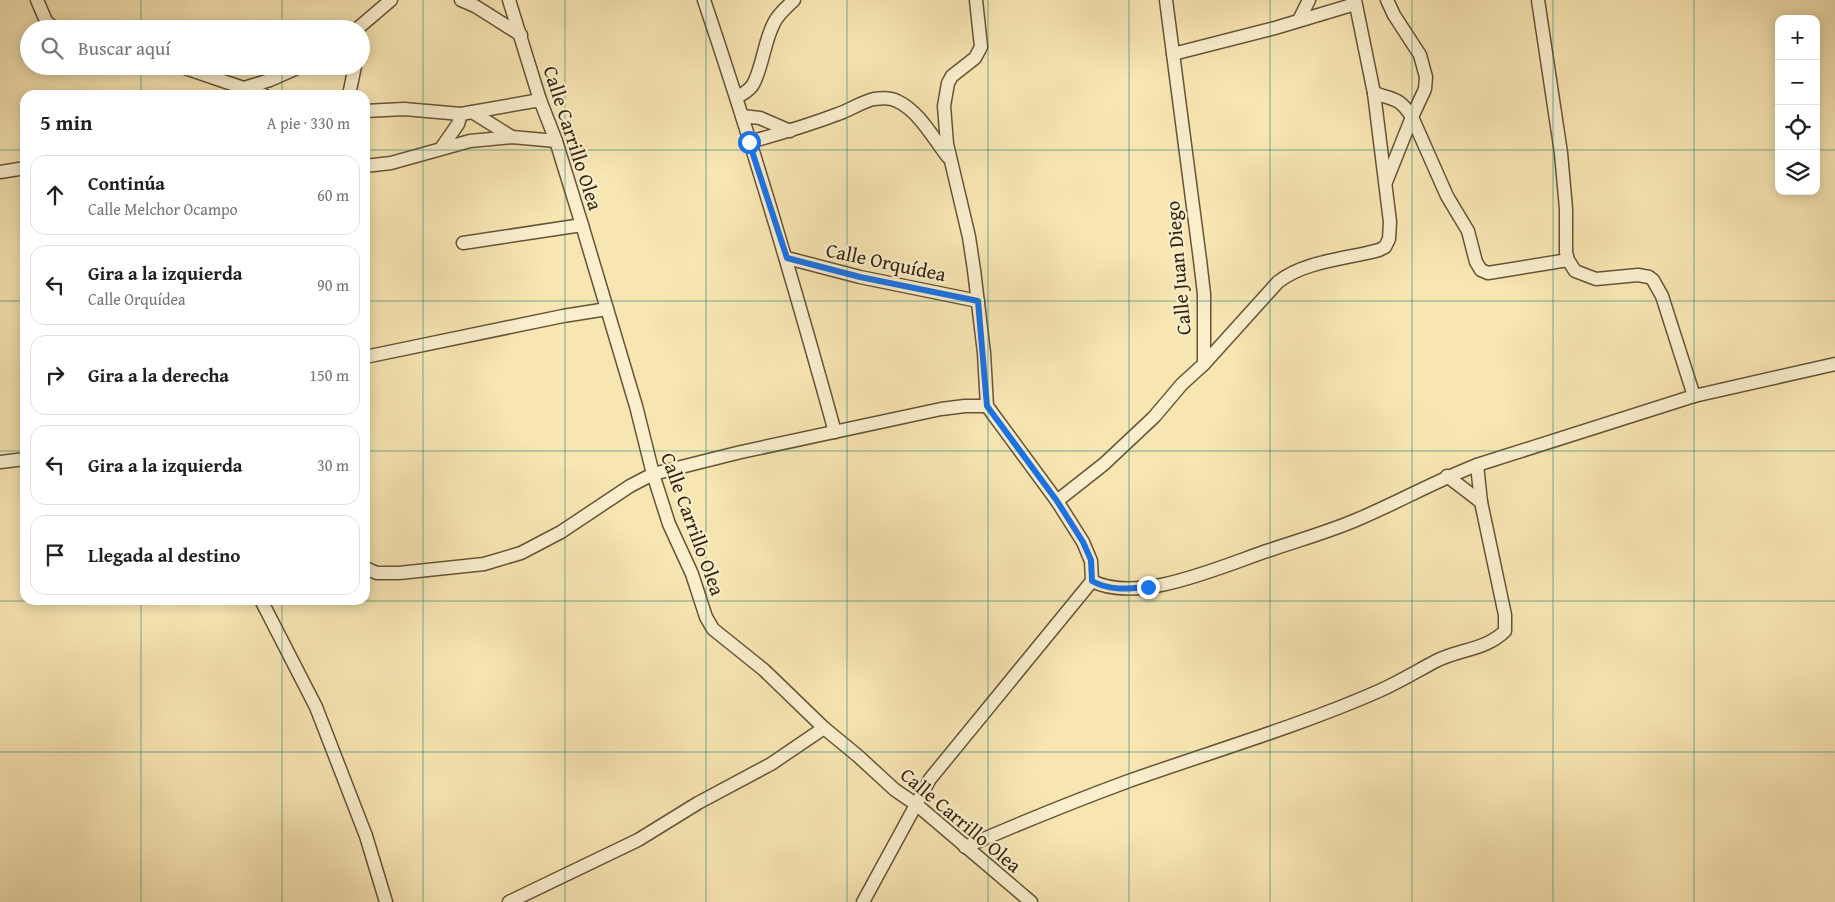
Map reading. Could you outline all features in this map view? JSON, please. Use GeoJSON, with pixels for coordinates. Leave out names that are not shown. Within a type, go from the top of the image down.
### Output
{"type":"FeatureCollection","features":[{"type":"Feature","properties":{"kind":"street"},"geometry":{"type":"LineString","coordinates":[[37,0],[46,20]]}},
{"type":"Feature","properties":{"kind":"street"},"geometry":{"type":"LineString","coordinates":[[367,20],[391,0]]}},
{"type":"Feature","properties":{"kind":"street"},"geometry":{"type":"LineString","coordinates":[[461,0],[475,6],[521,36]]}},
{"type":"Feature","properties":{"kind":"street","name":"Calle Carrillo Olea"},"geometry":{"type":"LineString","coordinates":[[509,0],[582,225],[636,406],[653,474],[670,524],[692,574],[706,617],[713,629],[764,670],[824,728],[858,756],[902,797],[916,805],[1030,902]]}},
{"type":"Feature","properties":{"kind":"street"},"geometry":{"type":"LineString","coordinates":[[704,0],[737,97],[749,142],[787,258],[835,432]]}},
{"type":"Feature","properties":{"kind":"street"},"geometry":{"type":"LineString","coordinates":[[737,97],[747,92],[752,86],[774,22],[794,0]]}},
{"type":"Feature","properties":{"kind":"street"},"geometry":{"type":"LineString","coordinates":[[863,902],[930,779],[1092,581],[1091,560],[1088,550],[1057,501],[987,406],[978,301],[969,238],[944,124],[946,93],[952,76],[975,58],[981,47],[976,0]]}},
{"type":"Feature","properties":{"kind":"street","name":"Calle Juan Diego"},"geometry":{"type":"LineString","coordinates":[[1166,0],[1202,277],[1204,364]]}},
{"type":"Feature","properties":{"kind":"street"},"geometry":{"type":"LineString","coordinates":[[1299,20],[1309,0]]}},
{"type":"Feature","properties":{"kind":"street"},"geometry":{"type":"LineString","coordinates":[[1385,182],[1425,89],[1426,76],[1420,55],[1394,15],[1387,0]]}},
{"type":"Feature","properties":{"kind":"street"},"geometry":{"type":"LineString","coordinates":[[1538,0],[1561,153],[1568,260],[1575,271],[1596,279],[1638,275],[1649,277],[1653,280],[1662,296],[1694,396]]}},
{"type":"Feature","properties":{"kind":"street"},"geometry":{"type":"LineString","coordinates":[[1057,501],[1104,464],[1149,422],[1182,384],[1204,364],[1286,276],[1305,268],[1369,253],[1385,247],[1389,238],[1390,222],[1374,93],[1355,2],[1299,20],[1173,54]]}},
{"type":"Feature","properties":{"kind":"street"},"geometry":{"type":"LineString","coordinates":[[202,75],[239,89],[281,75]]}},
{"type":"Feature","properties":{"kind":"street"},"geometry":{"type":"LineString","coordinates":[[350,90],[353,75]]}},
{"type":"Feature","properties":{"kind":"street"},"geometry":{"type":"LineString","coordinates":[[1374,93],[1396,98],[1412,116],[1447,196],[1468,231],[1480,270],[1488,273],[1568,260]]}},
{"type":"Feature","properties":{"kind":"street"},"geometry":{"type":"LineString","coordinates":[[749,142],[790,131],[875,99],[890,98],[911,110],[952,162]]}},
{"type":"Feature","properties":{"kind":"street"},"geometry":{"type":"LineString","coordinates":[[370,111],[404,109],[467,112],[540,100]]}},
{"type":"Feature","properties":{"kind":"street"},"geometry":{"type":"LineString","coordinates":[[467,112],[512,137]]}},
{"type":"Feature","properties":{"kind":"street"},"geometry":{"type":"LineString","coordinates":[[442,147],[467,112]]}},
{"type":"Feature","properties":{"kind":"street"},"geometry":{"type":"LineString","coordinates":[[742,116],[760,118],[790,131]]}},
{"type":"Feature","properties":{"kind":"street"},"geometry":{"type":"LineString","coordinates":[[370,165],[391,163],[420,156],[442,147],[470,141],[512,137],[556,141]]}},
{"type":"Feature","properties":{"kind":"street"},"geometry":{"type":"LineString","coordinates":[[0,172],[20,169]]}},
{"type":"Feature","properties":{"kind":"street"},"geometry":{"type":"LineString","coordinates":[[463,244],[582,225]]}},
{"type":"Feature","properties":{"kind":"street","name":"Calle Orquídea"},"geometry":{"type":"LineString","coordinates":[[787,258],[860,277],[978,301]]}},
{"type":"Feature","properties":{"kind":"street"},"geometry":{"type":"LineString","coordinates":[[370,356],[563,316],[607,309]]}},
{"type":"Feature","properties":{"kind":"street"},"geometry":{"type":"LineString","coordinates":[[1092,581],[1113,589],[1148,587],[1193,577],[1356,520],[1447,476],[1476,465],[1694,396],[1835,364]]}},
{"type":"Feature","properties":{"kind":"street"},"geometry":{"type":"LineString","coordinates":[[370,570],[377,573],[436,570],[484,564],[521,553],[561,532],[630,486],[653,474],[741,452],[941,409],[987,406]]}},
{"type":"Feature","properties":{"kind":"street"},"geometry":{"type":"LineString","coordinates":[[0,462],[20,460]]}},
{"type":"Feature","properties":{"kind":"street"},"geometry":{"type":"LineString","coordinates":[[965,847],[1050,811],[1336,708],[1380,690],[1438,660],[1488,644],[1498,637],[1505,631],[1506,615],[1481,502],[1476,465]]}},
{"type":"Feature","properties":{"kind":"street"},"geometry":{"type":"LineString","coordinates":[[1447,476],[1481,502]]}},
{"type":"Feature","properties":{"kind":"street"},"geometry":{"type":"LineString","coordinates":[[264,605],[316,707],[366,836],[386,902]]}},
{"type":"Feature","properties":{"kind":"street"},"geometry":{"type":"LineString","coordinates":[[509,902],[638,840],[698,803],[771,764],[824,728]]}},
{"type":"Feature","properties":{"kind":"route"},"geometry":{"type":"LineString","coordinates":[[749,142],[787,258],[860,277],[978,301],[984,353],[987,406],[1035,469],[1088,550],[1091,560],[1092,581],[1113,589],[1148,587]]}}]}
